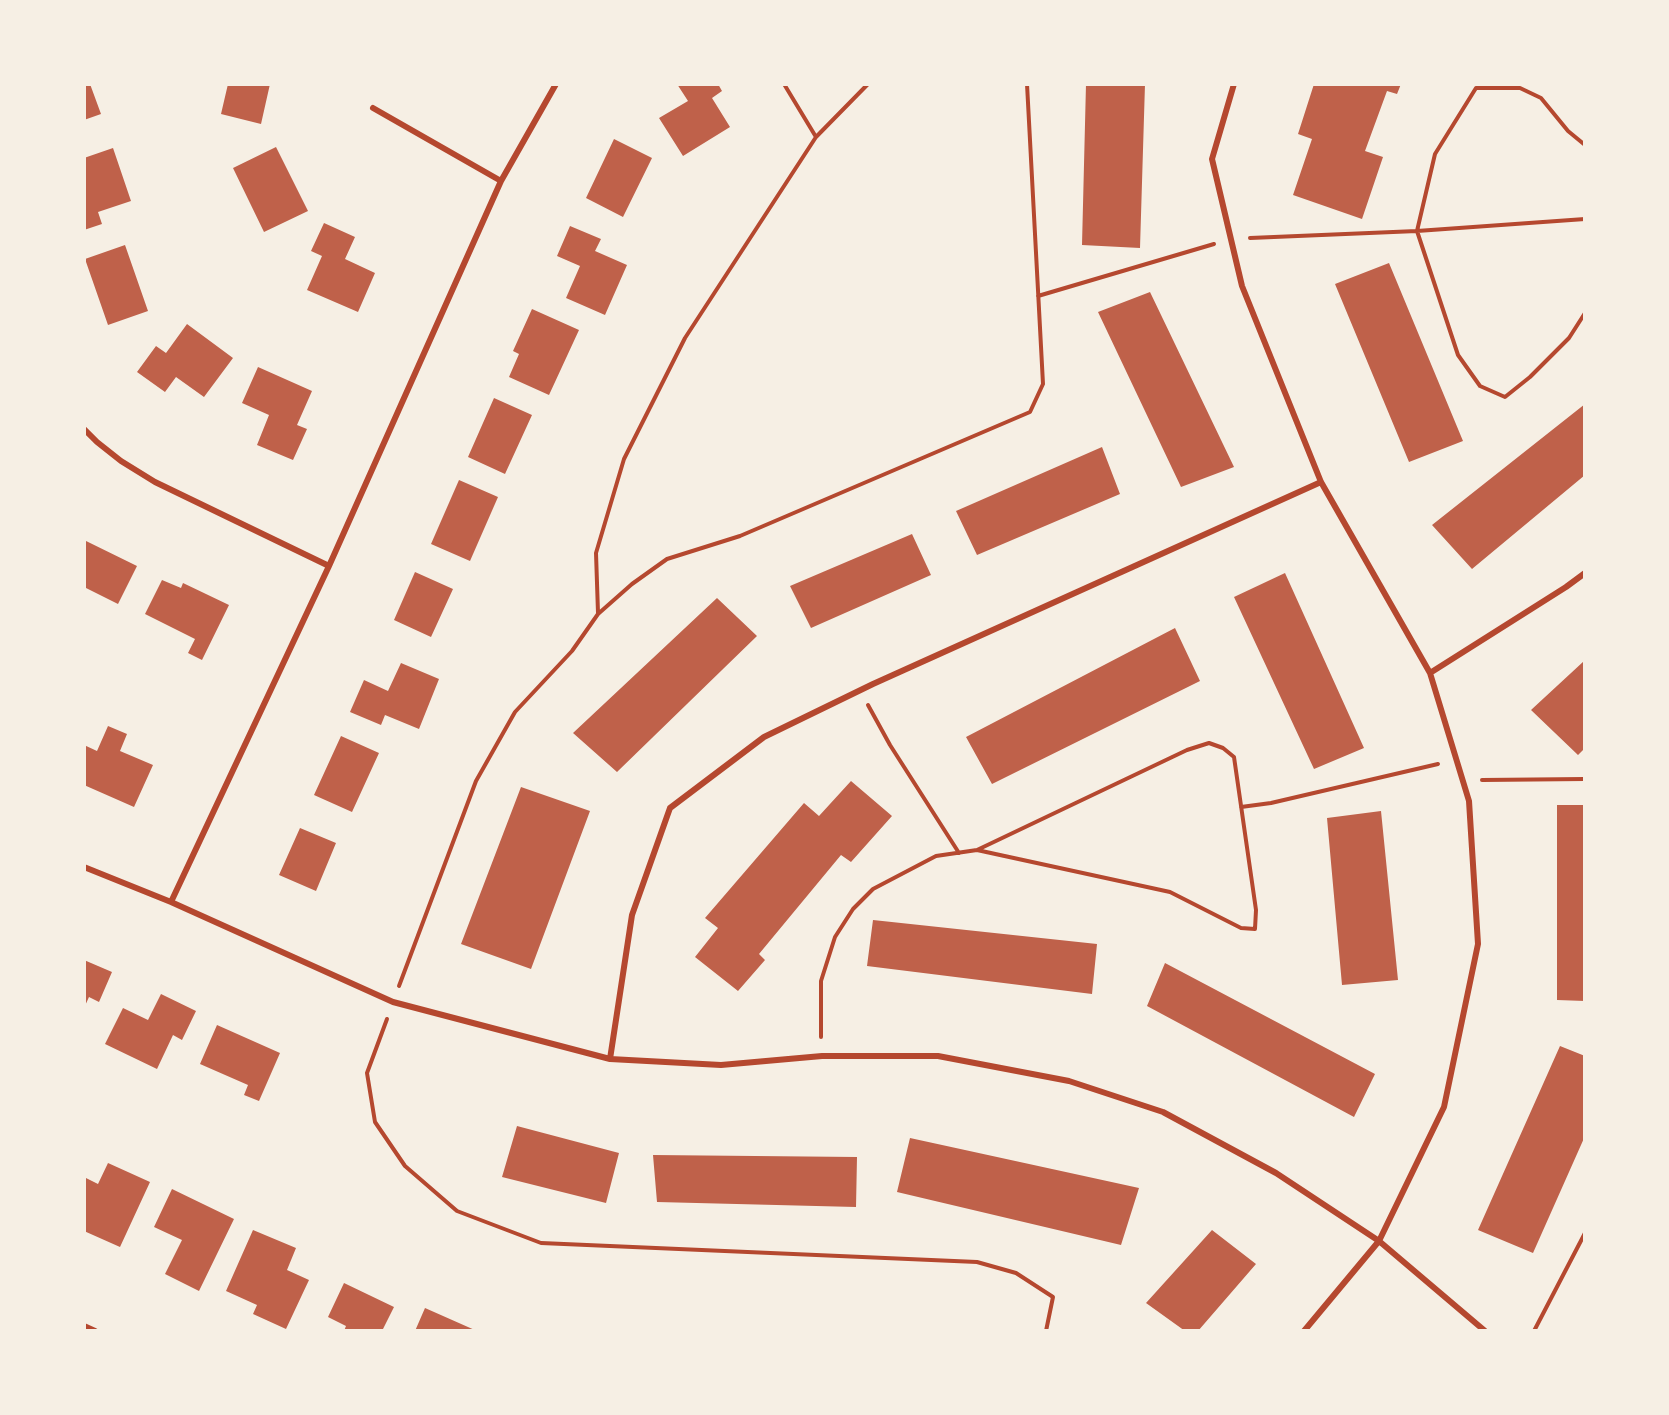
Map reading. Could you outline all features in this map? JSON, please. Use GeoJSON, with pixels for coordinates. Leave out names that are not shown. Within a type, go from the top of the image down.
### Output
{"type":"FeatureCollection","features":[{"type":"Feature","properties":{"kind":"street"},"geometry":{"type":"LineString","coordinates":[[171,902],[329,566],[501,181],[556,84]]}},
{"type":"Feature","properties":{"kind":"street"},"geometry":{"type":"LineString","coordinates":[[1234,84],[1212,159],[1242,286],[1321,482],[1430,673],[1469,801],[1478,944],[1444,1107],[1379,1241],[1304,1331]]}},
{"type":"Feature","properties":{"kind":"street"},"geometry":{"type":"LineString","coordinates":[[373,108],[501,181]]}},
{"type":"Feature","properties":{"kind":"street"},"geometry":{"type":"LineString","coordinates":[[84,429],[121,461],[155,482],[329,566]]}},
{"type":"Feature","properties":{"kind":"street"},"geometry":{"type":"LineString","coordinates":[[610,1059],[632,915],[670,808],[764,737],[860,690],[1321,482]]}},
{"type":"Feature","properties":{"kind":"street"},"geometry":{"type":"LineString","coordinates":[[1430,673],[1585,573]]}},
{"type":"Feature","properties":{"kind":"street"},"geometry":{"type":"LineString","coordinates":[[84,867],[171,902],[393,1002],[610,1059],[721,1065],[822,1056],[938,1056],[1069,1081],[1163,1112],[1276,1173],[1379,1241],[1485,1331]]}},
{"type":"Feature","properties":{"kind":"street"},"geometry":{"type":"LineString","coordinates":[[84,1326],[95,1331]]}},
{"type":"Feature","properties":{"kind":"path"},"geometry":{"type":"LineString","coordinates":[[784,84],[816,137]]}},
{"type":"Feature","properties":{"kind":"path"},"geometry":{"type":"LineString","coordinates":[[868,84],[816,137],[685,338],[624,459],[596,553],[598,614],[667,559],[740,536],[1029,412],[1043,384],[1027,84]]}},
{"type":"Feature","properties":{"kind":"path"},"geometry":{"type":"LineString","coordinates":[[1585,145],[1568,131],[1540,98],[1520,88],[1476,88],[1435,154],[1417,231],[1458,355],[1480,386],[1505,397],[1530,377],[1569,338],[1585,312]]}},
{"type":"Feature","properties":{"kind":"path"},"geometry":{"type":"LineString","coordinates":[[1038,296],[1231,239],[1417,231],[1585,219]]}},
{"type":"Feature","properties":{"kind":"path"},"geometry":{"type":"LineString","coordinates":[[860,690],[890,745],[959,853]]}},
{"type":"Feature","properties":{"kind":"path"},"geometry":{"type":"LineString","coordinates":[[822,1056],[820,981],[835,937],[853,909],[873,890],[936,856],[977,850],[1187,750],[1209,743],[1223,748],[1234,757],[1256,910],[1255,929],[1241,928],[1170,892],[977,850]]}},
{"type":"Feature","properties":{"kind":"path"},"geometry":{"type":"LineString","coordinates":[[1241,807],[1271,803],[1456,759]]}},
{"type":"Feature","properties":{"kind":"path"},"geometry":{"type":"LineString","coordinates":[[1463,782],[1491,779],[1585,779]]}},
{"type":"Feature","properties":{"kind":"path"},"geometry":{"type":"LineString","coordinates":[[1537,1330],[1585,1233]]}},
{"type":"Feature","properties":{"kind":"building"},"geometry":{"type":"Polygon","coordinates":[[[84,84],[90,84],[101,114],[84,120],[84,84]]]}},
{"type":"Feature","properties":{"kind":"building"},"geometry":{"type":"Polygon","coordinates":[[[228,84],[270,84],[261,124],[221,114],[228,84]]]}},
{"type":"Feature","properties":{"kind":"building"},"geometry":{"type":"Polygon","coordinates":[[[677,84],[718,84],[722,91],[712,98],[730,127],[683,156],[659,118],[688,101],[677,84]]]}},
{"type":"Feature","properties":{"kind":"building"},"geometry":{"type":"Polygon","coordinates":[[[1086,84],[1145,84],[1140,248],[1082,245],[1086,84]]]}},
{"type":"Feature","properties":{"kind":"building"},"geometry":{"type":"Polygon","coordinates":[[[1314,84],[1401,84],[1397,94],[1387,91],[1365,151],[1383,157],[1362,219],[1293,195],[1312,139],[1298,134],[1314,84]]]}},
{"type":"Feature","properties":{"kind":"building"},"geometry":{"type":"Polygon","coordinates":[[[614,139],[652,158],[623,217],[586,198],[614,139]]]}},
{"type":"Feature","properties":{"kind":"building"},"geometry":{"type":"Polygon","coordinates":[[[276,147],[308,211],[264,232],[233,168],[276,147]]]}},
{"type":"Feature","properties":{"kind":"building"},"geometry":{"type":"Polygon","coordinates":[[[113,148],[131,201],[98,212],[102,224],[84,230],[84,158],[113,148]]]}},
{"type":"Feature","properties":{"kind":"building"},"geometry":{"type":"Polygon","coordinates":[[[324,223],[355,237],[345,259],[375,273],[358,312],[307,290],[322,256],[311,251],[324,223]]]}},
{"type":"Feature","properties":{"kind":"building"},"geometry":{"type":"Polygon","coordinates":[[[570,226],[601,239],[595,251],[627,265],[605,315],[566,298],[580,266],[557,256],[570,226]]]}},
{"type":"Feature","properties":{"kind":"building"},"geometry":{"type":"Polygon","coordinates":[[[125,245],[148,311],[108,325],[85,259],[125,245]]]}},
{"type":"Feature","properties":{"kind":"building"},"geometry":{"type":"Polygon","coordinates":[[[1389,263],[1463,441],[1409,462],[1335,284],[1389,263]]]}},
{"type":"Feature","properties":{"kind":"building"},"geometry":{"type":"Polygon","coordinates":[[[1150,292],[1234,467],[1181,487],[1098,312],[1150,292]]]}},
{"type":"Feature","properties":{"kind":"building"},"geometry":{"type":"Polygon","coordinates":[[[532,309],[579,330],[549,395],[509,377],[519,354],[513,351],[532,309]]]}},
{"type":"Feature","properties":{"kind":"building"},"geometry":{"type":"Polygon","coordinates":[[[187,324],[233,358],[204,397],[176,377],[165,392],[137,372],[156,346],[166,353],[187,324]]]}},
{"type":"Feature","properties":{"kind":"building"},"geometry":{"type":"Polygon","coordinates":[[[258,367],[312,391],[297,425],[307,429],[293,460],[257,445],[269,415],[242,403],[258,367]]]}},
{"type":"Feature","properties":{"kind":"building"},"geometry":{"type":"Polygon","coordinates":[[[494,398],[532,415],[505,474],[468,457],[494,398]]]}},
{"type":"Feature","properties":{"kind":"building"},"geometry":{"type":"Polygon","coordinates":[[[1585,404],[1585,475],[1472,569],[1432,525],[1585,404]]]}},
{"type":"Feature","properties":{"kind":"building"},"geometry":{"type":"Polygon","coordinates":[[[1102,447],[1120,494],[977,555],[956,511],[1102,447]]]}},
{"type":"Feature","properties":{"kind":"building"},"geometry":{"type":"Polygon","coordinates":[[[459,480],[498,497],[470,561],[431,544],[459,480]]]}},
{"type":"Feature","properties":{"kind":"building"},"geometry":{"type":"Polygon","coordinates":[[[912,534],[931,575],[811,628],[790,586],[912,534]]]}},
{"type":"Feature","properties":{"kind":"building"},"geometry":{"type":"Polygon","coordinates":[[[84,540],[137,566],[118,604],[84,587],[84,540]]]}},
{"type":"Feature","properties":{"kind":"building"},"geometry":{"type":"Polygon","coordinates":[[[415,572],[453,589],[431,637],[394,620],[415,572]]]}},
{"type":"Feature","properties":{"kind":"building"},"geometry":{"type":"Polygon","coordinates":[[[1285,573],[1364,748],[1314,769],[1234,597],[1285,573]]]}},
{"type":"Feature","properties":{"kind":"building"},"geometry":{"type":"Polygon","coordinates":[[[162,580],[181,588],[183,583],[229,605],[202,660],[188,653],[195,639],[145,614],[162,580]]]}},
{"type":"Feature","properties":{"kind":"building"},"geometry":{"type":"Polygon","coordinates":[[[717,598],[757,636],[617,772],[573,733],[717,598]]]}},
{"type":"Feature","properties":{"kind":"building"},"geometry":{"type":"Polygon","coordinates":[[[1175,628],[1200,681],[992,784],[966,737],[1175,628]]]}},
{"type":"Feature","properties":{"kind":"building"},"geometry":{"type":"Polygon","coordinates":[[[1584,661],[1585,748],[1578,755],[1531,710],[1584,661]]]}},
{"type":"Feature","properties":{"kind":"building"},"geometry":{"type":"Polygon","coordinates":[[[401,663],[439,679],[419,729],[385,715],[381,725],[350,712],[364,680],[388,691],[401,663]]]}},
{"type":"Feature","properties":{"kind":"building"},"geometry":{"type":"Polygon","coordinates":[[[108,726],[127,734],[120,751],[153,765],[134,807],[84,785],[84,745],[97,751],[108,726]]]}},
{"type":"Feature","properties":{"kind":"building"},"geometry":{"type":"Polygon","coordinates":[[[341,736],[379,753],[352,812],[314,795],[341,736]]]}},
{"type":"Feature","properties":{"kind":"building"},"geometry":{"type":"Polygon","coordinates":[[[851,781],[892,816],[851,862],[841,855],[759,954],[765,960],[738,991],[695,957],[718,928],[705,918],[804,803],[819,816],[851,781]]]}},
{"type":"Feature","properties":{"kind":"building"},"geometry":{"type":"Polygon","coordinates":[[[521,787],[590,811],[531,969],[461,944],[521,787]]]}},
{"type":"Feature","properties":{"kind":"building"},"geometry":{"type":"Polygon","coordinates":[[[1557,805],[1585,805],[1585,1001],[1557,1000],[1557,805]]]}},
{"type":"Feature","properties":{"kind":"building"},"geometry":{"type":"Polygon","coordinates":[[[1381,811],[1398,980],[1342,985],[1327,818],[1381,811]]]}},
{"type":"Feature","properties":{"kind":"building"},"geometry":{"type":"Polygon","coordinates":[[[300,828],[336,843],[316,891],[279,875],[300,828]]]}},
{"type":"Feature","properties":{"kind":"building"},"geometry":{"type":"Polygon","coordinates":[[[873,920],[1097,944],[1092,994],[867,966],[873,920]]]}},
{"type":"Feature","properties":{"kind":"building"},"geometry":{"type":"Polygon","coordinates":[[[84,960],[112,972],[99,1002],[89,997],[84,1008],[84,960]]]}},
{"type":"Feature","properties":{"kind":"building"},"geometry":{"type":"Polygon","coordinates":[[[1165,963],[1375,1074],[1354,1117],[1147,1006],[1165,963]]]}},
{"type":"Feature","properties":{"kind":"building"},"geometry":{"type":"Polygon","coordinates":[[[161,994],[196,1011],[182,1040],[173,1035],[157,1069],[105,1044],[123,1008],[148,1020],[161,994]]]}},
{"type":"Feature","properties":{"kind":"building"},"geometry":{"type":"Polygon","coordinates":[[[217,1025],[280,1053],[259,1101],[244,1095],[248,1085],[200,1064],[217,1025]]]}},
{"type":"Feature","properties":{"kind":"building"},"geometry":{"type":"Polygon","coordinates":[[[1560,1046],[1585,1056],[1585,1136],[1533,1253],[1478,1230],[1560,1046]]]}},
{"type":"Feature","properties":{"kind":"building"},"geometry":{"type":"Polygon","coordinates":[[[517,1126],[619,1153],[606,1203],[502,1177],[517,1126]]]}},
{"type":"Feature","properties":{"kind":"building"},"geometry":{"type":"Polygon","coordinates":[[[910,1138],[1139,1188],[1121,1245],[897,1192],[910,1138]]]}},
{"type":"Feature","properties":{"kind":"building"},"geometry":{"type":"Polygon","coordinates":[[[653,1155],[857,1157],[856,1207],[657,1202],[653,1155]]]}},
{"type":"Feature","properties":{"kind":"building"},"geometry":{"type":"Polygon","coordinates":[[[108,1163],[150,1182],[120,1247],[84,1231],[84,1177],[98,1184],[108,1163]]]}},
{"type":"Feature","properties":{"kind":"building"},"geometry":{"type":"Polygon","coordinates":[[[172,1189],[234,1219],[199,1291],[165,1274],[182,1240],[154,1227],[172,1189]]]}},
{"type":"Feature","properties":{"kind":"building"},"geometry":{"type":"Polygon","coordinates":[[[253,1230],[296,1248],[287,1270],[309,1280],[286,1329],[253,1314],[257,1305],[226,1291],[253,1230]]]}},
{"type":"Feature","properties":{"kind":"building"},"geometry":{"type":"Polygon","coordinates":[[[1212,1230],[1256,1264],[1198,1331],[1185,1331],[1146,1303],[1212,1230]]]}},
{"type":"Feature","properties":{"kind":"building"},"geometry":{"type":"Polygon","coordinates":[[[344,1283],[394,1307],[382,1331],[344,1331],[346,1326],[328,1317],[344,1283]]]}},
{"type":"Feature","properties":{"kind":"building"},"geometry":{"type":"Polygon","coordinates":[[[425,1308],[477,1331],[415,1331],[425,1308]]]}}]}
